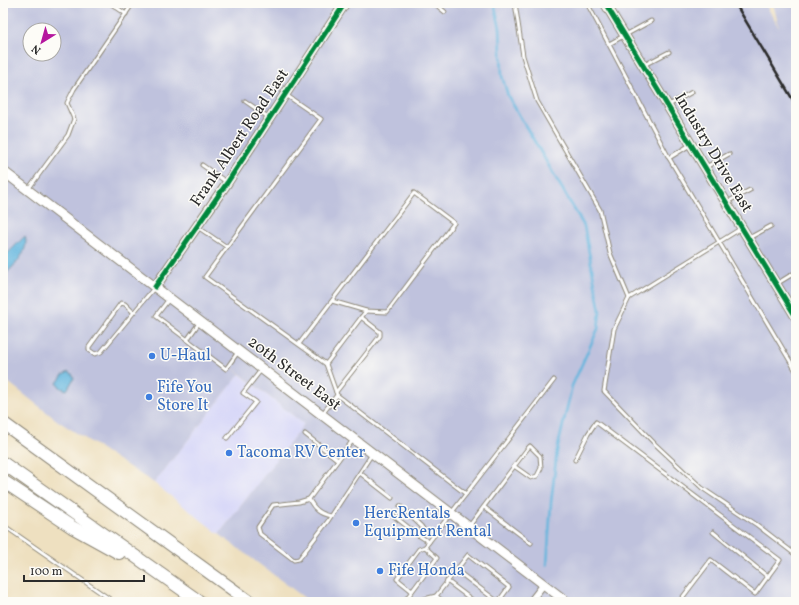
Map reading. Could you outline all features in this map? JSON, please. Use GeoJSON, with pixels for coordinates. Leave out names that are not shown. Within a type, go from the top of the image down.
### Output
{"type":"FeatureCollection","features":[{"type":"Feature","properties":{"kind":"highway"},"geometry":{"type":"LineString","coordinates":[[3,423],[250,602]]}},
{"type":"Feature","properties":{"kind":"highway"},"geometry":{"type":"LineString","coordinates":[[3,463],[200,602]]}},
{"type":"Feature","properties":{"kind":"highway"},"geometry":{"type":"LineString","coordinates":[[3,481],[72,527],[174,583]]}},
{"type":"Feature","properties":{"kind":"street","name":"Frank Albert Road East"},"geometry":{"type":"LineString","coordinates":[[155,287],[227,182],[345,3]]}},
{"type":"Feature","properties":{"kind":"street","name":"Industry Drive East"},"geometry":{"type":"LineString","coordinates":[[605,3],[669,105],[796,317]]}},
{"type":"Feature","properties":{"kind":"street","name":"20th Street East"},"geometry":{"type":"LineString","coordinates":[[3,170],[567,602]]}},
{"type":"Feature","properties":{"kind":"street"},"geometry":{"type":"LineString","coordinates":[[530,602],[544,584]]}},
{"type":"Feature","properties":{"kind":"lane"},"geometry":{"type":"LineString","coordinates":[[110,3],[126,14]]}},
{"type":"Feature","properties":{"kind":"lane"},"geometry":{"type":"LineString","coordinates":[[28,189],[68,135],[74,119],[66,103],[133,3]]}},
{"type":"Feature","properties":{"kind":"lane"},"geometry":{"type":"LineString","coordinates":[[434,3],[445,12]]}},
{"type":"Feature","properties":{"kind":"lane"},"geometry":{"type":"LineString","coordinates":[[515,3],[524,56],[537,101],[600,210],[610,253],[629,298]]}},
{"type":"Feature","properties":{"kind":"lane"},"geometry":{"type":"LineString","coordinates":[[587,3],[670,158],[796,371]]}},
{"type":"Feature","properties":{"kind":"lane"},"geometry":{"type":"LineString","coordinates":[[609,44],[651,21]]}},
{"type":"Feature","properties":{"kind":"lane"},"geometry":{"type":"LineString","coordinates":[[644,65],[669,52]]}},
{"type":"Feature","properties":{"kind":"lane"},"geometry":{"type":"LineString","coordinates":[[669,105],[692,92]]}},
{"type":"Feature","properties":{"kind":"lane"},"geometry":{"type":"LineString","coordinates":[[285,95],[321,119],[205,277],[326,364],[337,393],[466,494]]}},
{"type":"Feature","properties":{"kind":"lane"},"geometry":{"type":"LineString","coordinates":[[245,100],[269,118]]}},
{"type":"Feature","properties":{"kind":"lane"},"geometry":{"type":"LineString","coordinates":[[670,158],[692,144]]}},
{"type":"Feature","properties":{"kind":"lane"},"geometry":{"type":"LineString","coordinates":[[706,167],[729,154]]}},
{"type":"Feature","properties":{"kind":"lane"},"geometry":{"type":"LineString","coordinates":[[202,165],[227,182]]}},
{"type":"Feature","properties":{"kind":"lane"},"geometry":{"type":"LineString","coordinates":[[727,202],[750,190]]}},
{"type":"Feature","properties":{"kind":"lane"},"geometry":{"type":"LineString","coordinates":[[299,344],[414,193],[454,223],[387,312],[366,310],[332,301]]}},
{"type":"Feature","properties":{"kind":"lane"},"geometry":{"type":"LineString","coordinates":[[197,226],[227,247]]}},
{"type":"Feature","properties":{"kind":"lane"},"geometry":{"type":"LineString","coordinates":[[749,238],[771,226]]}},
{"type":"Feature","properties":{"kind":"lane"},"geometry":{"type":"LineString","coordinates":[[742,228],[629,298],[614,329],[604,390],[655,444],[702,488],[757,525],[796,555]]}},
{"type":"Feature","properties":{"kind":"lane"},"geometry":{"type":"LineString","coordinates":[[776,284],[796,272]]}},
{"type":"Feature","properties":{"kind":"lane"},"geometry":{"type":"LineString","coordinates":[[133,312],[125,304],[120,303],[89,347],[89,350],[95,354],[101,352],[155,287]]}},
{"type":"Feature","properties":{"kind":"lane"},"geometry":{"type":"LineString","coordinates":[[170,298],[156,316],[226,370],[239,351]]}},
{"type":"Feature","properties":{"kind":"lane"},"geometry":{"type":"LineString","coordinates":[[326,364],[366,310]]}},
{"type":"Feature","properties":{"kind":"lane"},"geometry":{"type":"LineString","coordinates":[[322,414],[380,336],[380,332],[361,318]]}},
{"type":"Feature","properties":{"kind":"lane"},"geometry":{"type":"LineString","coordinates":[[187,340],[200,321]]}},
{"type":"Feature","properties":{"kind":"lane"},"geometry":{"type":"LineString","coordinates":[[227,438],[256,402],[243,393],[262,368]]}},
{"type":"Feature","properties":{"kind":"lane"},"geometry":{"type":"LineString","coordinates":[[412,591],[397,579],[420,549],[425,548],[452,514],[554,380]]}},
{"type":"Feature","properties":{"kind":"lane"},"geometry":{"type":"LineString","coordinates":[[575,460],[596,422],[780,560],[755,594],[711,560],[679,602]]}},
{"type":"Feature","properties":{"kind":"lane"},"geometry":{"type":"LineString","coordinates":[[304,434],[338,460]]}},
{"type":"Feature","properties":{"kind":"lane"},"geometry":{"type":"LineString","coordinates":[[354,439],[309,499],[299,502],[273,505],[258,527],[260,534],[294,560],[299,559],[332,516],[373,453]]}},
{"type":"Feature","properties":{"kind":"lane"},"geometry":{"type":"LineString","coordinates":[[469,527],[514,466],[530,446],[540,456],[541,468],[537,476],[530,478],[514,466]]}},
{"type":"Feature","properties":{"kind":"lane"},"geometry":{"type":"LineString","coordinates":[[360,473],[392,498]]}},
{"type":"Feature","properties":{"kind":"lane"},"geometry":{"type":"LineString","coordinates":[[309,499],[313,507],[322,514],[332,516]]}},
{"type":"Feature","properties":{"kind":"lane"},"geometry":{"type":"LineString","coordinates":[[400,506],[421,526],[422,529],[418,534]]}},
{"type":"Feature","properties":{"kind":"lane"},"geometry":{"type":"LineString","coordinates":[[484,507],[531,543]]}},
{"type":"Feature","properties":{"kind":"lane"},"geometry":{"type":"LineString","coordinates":[[394,516],[429,542]]}},
{"type":"Feature","properties":{"kind":"lane"},"geometry":{"type":"LineString","coordinates":[[3,525],[114,602]]}},
{"type":"Feature","properties":{"kind":"lane"},"geometry":{"type":"LineString","coordinates":[[713,532],[768,577]]}},
{"type":"Feature","properties":{"kind":"lane"},"geometry":{"type":"LineString","coordinates":[[404,602],[437,558],[425,548]]}},
{"type":"Feature","properties":{"kind":"lane"},"geometry":{"type":"LineString","coordinates":[[421,602],[424,599],[436,596],[447,581],[468,555],[509,587],[498,602],[456,570]]}},
{"type":"Feature","properties":{"kind":"lane"},"geometry":{"type":"LineString","coordinates":[[447,581],[476,602]]}},
{"type":"Feature","properties":{"kind":"lane"},"geometry":{"type":"LineString","coordinates":[[436,596],[444,602]]}},
{"type":"Feature","properties":{"kind":"shaded area"},"geometry":{"type":"Polygon","coordinates":[[[3,3],[765,3],[779,28],[773,3],[796,3],[796,602],[310,602],[219,534],[304,424],[219,357],[240,374],[154,483],[58,421],[3,378],[3,3]]]}},
{"type":"Feature","properties":{"kind":"shaded area","name":"Tacoma RV Center"},"geometry":{"type":"Polygon","coordinates":[[[240,374],[304,424],[219,534],[154,483],[240,374]]]}},
{"type":"Feature","properties":{"kind":"water"},"geometry":{"type":"Polygon","coordinates":[[[25,236],[26,242],[23,253],[3,277],[3,258],[25,236]]]}},
{"type":"Feature","properties":{"kind":"water"},"geometry":{"type":"Polygon","coordinates":[[[69,372],[74,378],[67,390],[61,388],[57,383],[63,375],[69,372]]]}},
{"type":"Feature","properties":{"kind":"waterway"},"geometry":{"type":"LineString","coordinates":[[494,3],[500,28],[502,76],[508,96],[584,226],[600,311],[598,329],[572,386],[557,451],[551,503],[547,565]]}},
{"type":"Feature","properties":{"kind":"railway"},"geometry":{"type":"LineString","coordinates":[[735,3],[796,105]]}},
{"type":"Feature","properties":{"kind":"cycle path"},"geometry":{"type":"LineString","coordinates":[[155,287],[227,183],[345,3]]}},
{"type":"Feature","properties":{"kind":"cycle path"},"geometry":{"type":"LineString","coordinates":[[605,3],[796,317]]}},
{"type":"Feature","properties":{"kind":"place","name":"U-Haul"},"geometry":{"type":"Point","coordinates":[152,356]}},
{"type":"Feature","properties":{"kind":"place","name":"Fife You Store It"},"geometry":{"type":"Point","coordinates":[149,397]}},
{"type":"Feature","properties":{"kind":"place","name":"Tacoma RV Center"},"geometry":{"type":"Point","coordinates":[229,453]}},
{"type":"Feature","properties":{"kind":"place","name":"HercRentals Equipment Rental"},"geometry":{"type":"Point","coordinates":[356,523]}},
{"type":"Feature","properties":{"kind":"place","name":"Fife Honda"},"geometry":{"type":"Point","coordinates":[380,571]}}]}
